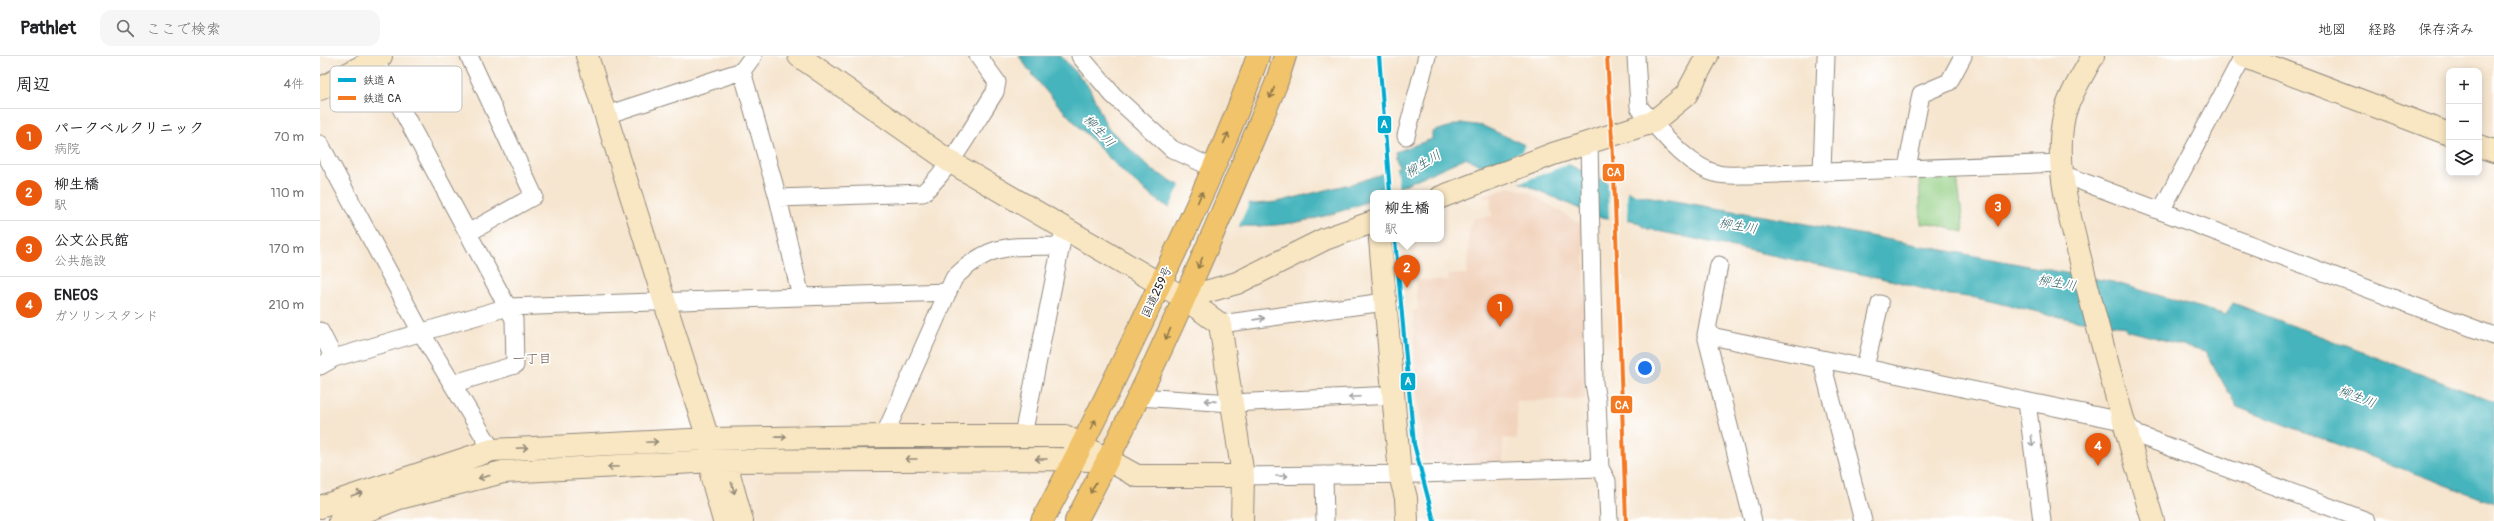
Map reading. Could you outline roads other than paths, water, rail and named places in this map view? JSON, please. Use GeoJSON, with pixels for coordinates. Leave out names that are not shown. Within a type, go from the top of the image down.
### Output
{"type":"FeatureCollection","features":[{"type":"Feature","properties":{"kind":"highway","name":"国道259号"},"geometry":{"type":"LineString","coordinates":[[1042,521],[1079,453],[1190,220],[1244,97],[1258,56]]}},
{"type":"Feature","properties":{"kind":"highway"},"geometry":{"type":"LineString","coordinates":[[1076,521],[1108,461],[1216,227],[1276,84],[1285,56]]}},
{"type":"Feature","properties":{"kind":"street"},"geometry":{"type":"LineString","coordinates":[[468,233],[534,196],[469,56]]}},
{"type":"Feature","properties":{"kind":"street"},"geometry":{"type":"LineString","coordinates":[[587,56],[715,461],[712,478],[724,521]]}},
{"type":"Feature","properties":{"kind":"street"},"geometry":{"type":"LineString","coordinates":[[606,115],[742,71],[754,56]]}},
{"type":"Feature","properties":{"kind":"street"},"geometry":{"type":"LineString","coordinates":[[799,56],[949,161],[1063,237],[1160,284],[1184,298],[1220,324],[1385,302]]}},
{"type":"Feature","properties":{"kind":"street"},"geometry":{"type":"LineString","coordinates":[[778,198],[923,193],[932,185],[995,92],[996,82],[978,56]]}},
{"type":"Feature","properties":{"kind":"street"},"geometry":{"type":"LineString","coordinates":[[1080,56],[1113,95],[1172,149],[1211,171]]}},
{"type":"Feature","properties":{"kind":"street"},"geometry":{"type":"LineString","coordinates":[[1406,136],[1427,56]]}},
{"type":"Feature","properties":{"kind":"street"},"geometry":{"type":"LineString","coordinates":[[1636,56],[1639,107],[1690,159],[1704,169],[1719,174],[1749,176],[1907,168],[2062,168],[2161,211],[2494,335]]}},
{"type":"Feature","properties":{"kind":"street"},"geometry":{"type":"LineString","coordinates":[[1444,196],[1552,155],[1653,122],[1686,95],[1707,56]]}},
{"type":"Feature","properties":{"kind":"street"},"geometry":{"type":"LineString","coordinates":[[1822,172],[1826,56]]}},
{"type":"Feature","properties":{"kind":"street"},"geometry":{"type":"LineString","coordinates":[[1907,168],[1921,94],[1949,82],[1963,56]]}},
{"type":"Feature","properties":{"kind":"street"},"geometry":{"type":"LineString","coordinates":[[2093,56],[2064,116],[2062,168],[2097,326],[2122,421],[2153,521]]}},
{"type":"Feature","properties":{"kind":"street"},"geometry":{"type":"LineString","coordinates":[[2161,211],[2243,56],[2446,133]]}},
{"type":"Feature","properties":{"kind":"street"},"geometry":{"type":"LineString","coordinates":[[360,66],[376,57],[381,66]]}},
{"type":"Feature","properties":{"kind":"street"},"geometry":{"type":"LineString","coordinates":[[742,71],[778,198],[801,297]]}},
{"type":"Feature","properties":{"kind":"street"},"geometry":{"type":"LineString","coordinates":[[320,89],[330,83]]}},
{"type":"Feature","properties":{"kind":"street"},"geometry":{"type":"LineString","coordinates":[[405,112],[514,319],[515,365],[452,384]]}},
{"type":"Feature","properties":{"kind":"street"},"geometry":{"type":"LineString","coordinates":[[1589,142],[1594,383],[1597,401],[1600,468],[1607,481],[1609,521]]}},
{"type":"Feature","properties":{"kind":"street"},"geometry":{"type":"LineString","coordinates":[[320,144],[421,332],[492,450]]}},
{"type":"Feature","properties":{"kind":"street"},"geometry":{"type":"LineString","coordinates":[[2482,147],[2494,151]]}},
{"type":"Feature","properties":{"kind":"street"},"geometry":{"type":"LineString","coordinates":[[1184,298],[1237,283],[1324,239],[1370,223]]}},
{"type":"Feature","properties":{"kind":"street"},"geometry":{"type":"LineString","coordinates":[[884,436],[954,278],[972,260],[991,250],[1063,237]]}},
{"type":"Feature","properties":{"kind":"street"},"geometry":{"type":"LineString","coordinates":[[1023,435],[1063,237]]}},
{"type":"Feature","properties":{"kind":"street"},"geometry":{"type":"LineString","coordinates":[[1380,242],[1400,475],[1406,498],[1407,521]]}},
{"type":"Feature","properties":{"kind":"street"},"geometry":{"type":"LineString","coordinates":[[1719,265],[1706,335],[1753,521]]}},
{"type":"Feature","properties":{"kind":"street"},"geometry":{"type":"LineString","coordinates":[[320,331],[327,362],[421,332],[508,307],[948,292]]}},
{"type":"Feature","properties":{"kind":"street"},"geometry":{"type":"LineString","coordinates":[[1865,367],[1880,304]]}},
{"type":"Feature","properties":{"kind":"street"},"geometry":{"type":"LineString","coordinates":[[1220,324],[1243,476],[1242,521]]}},
{"type":"Feature","properties":{"kind":"street"},"geometry":{"type":"LineString","coordinates":[[1706,335],[2122,421],[2138,435],[2368,521]]}},
{"type":"Feature","properties":{"kind":"street"},"geometry":{"type":"LineString","coordinates":[[1821,359],[1863,521]]}},
{"type":"Feature","properties":{"kind":"street"},"geometry":{"type":"LineString","coordinates":[[1138,397],[1232,403],[1393,395]]}},
{"type":"Feature","properties":{"kind":"street"},"geometry":{"type":"LineString","coordinates":[[2027,402],[2042,521]]}},
{"type":"Feature","properties":{"kind":"street"},"geometry":{"type":"LineString","coordinates":[[320,505],[492,450],[708,439],[1023,435],[1065,436],[1079,453]]}},
{"type":"Feature","properties":{"kind":"street"},"geometry":{"type":"LineString","coordinates":[[340,521],[399,498],[503,472],[715,461],[1079,453],[1108,461],[1137,476],[1400,475],[1600,468]]}},
{"type":"Feature","properties":{"kind":"street"},"geometry":{"type":"LineString","coordinates":[[715,461],[729,474],[742,521]]}},
{"type":"Feature","properties":{"kind":"street"},"geometry":{"type":"LineString","coordinates":[[1324,475],[1326,521]]}},
{"type":"Feature","properties":{"kind":"water","name":"柳生川"},"geometry":{"type":"Polygon","coordinates":[[[1019,56],[1061,56],[1089,87],[1107,127],[1152,170],[1179,185],[1254,204],[1277,202],[1358,182],[1399,168],[1396,152],[1432,139],[1432,132],[1461,123],[1483,126],[1633,194],[1769,217],[2113,282],[2226,315],[2233,303],[2494,402],[2494,503],[2237,407],[2205,351],[2126,330],[2125,326],[2074,320],[1976,298],[1942,294],[1894,281],[1648,229],[1632,220],[1598,217],[1465,158],[1393,190],[1370,190],[1370,200],[1320,217],[1264,226],[1226,225],[1202,222],[1185,216],[1154,198],[1126,174],[1100,149],[1035,78],[1019,56]]]}},
{"type":"Feature","properties":{"kind":"rail line","name":"A"},"geometry":{"type":"LineString","coordinates":[[1379,56],[1390,190]]}},
{"type":"Feature","properties":{"kind":"rail line","name":"CA"},"geometry":{"type":"LineString","coordinates":[[1607,56],[1614,174],[1626,521]]}},
{"type":"Feature","properties":{"kind":"rail line","name":"A"},"geometry":{"type":"LineString","coordinates":[[1395,242],[1414,444],[1434,521]]}},
{"type":"Feature","properties":{"kind":"place","name":"公文公民館"},"geometry":{"type":"Point","coordinates":[1998,227]}},
{"type":"Feature","properties":{"kind":"place","name":"柳生橋"},"geometry":{"type":"Point","coordinates":[1407,288]}},
{"type":"Feature","properties":{"kind":"place","name":"パークベルクリニック"},"geometry":{"type":"Point","coordinates":[1500,327]}},
{"type":"Feature","properties":{"kind":"place","name":"ENEOS"},"geometry":{"type":"Point","coordinates":[2098,466]}},
{"type":"Feature","properties":{"kind":"district","name":"一丁目"},"geometry":{"type":"Point","coordinates":[532,359]}}]}
